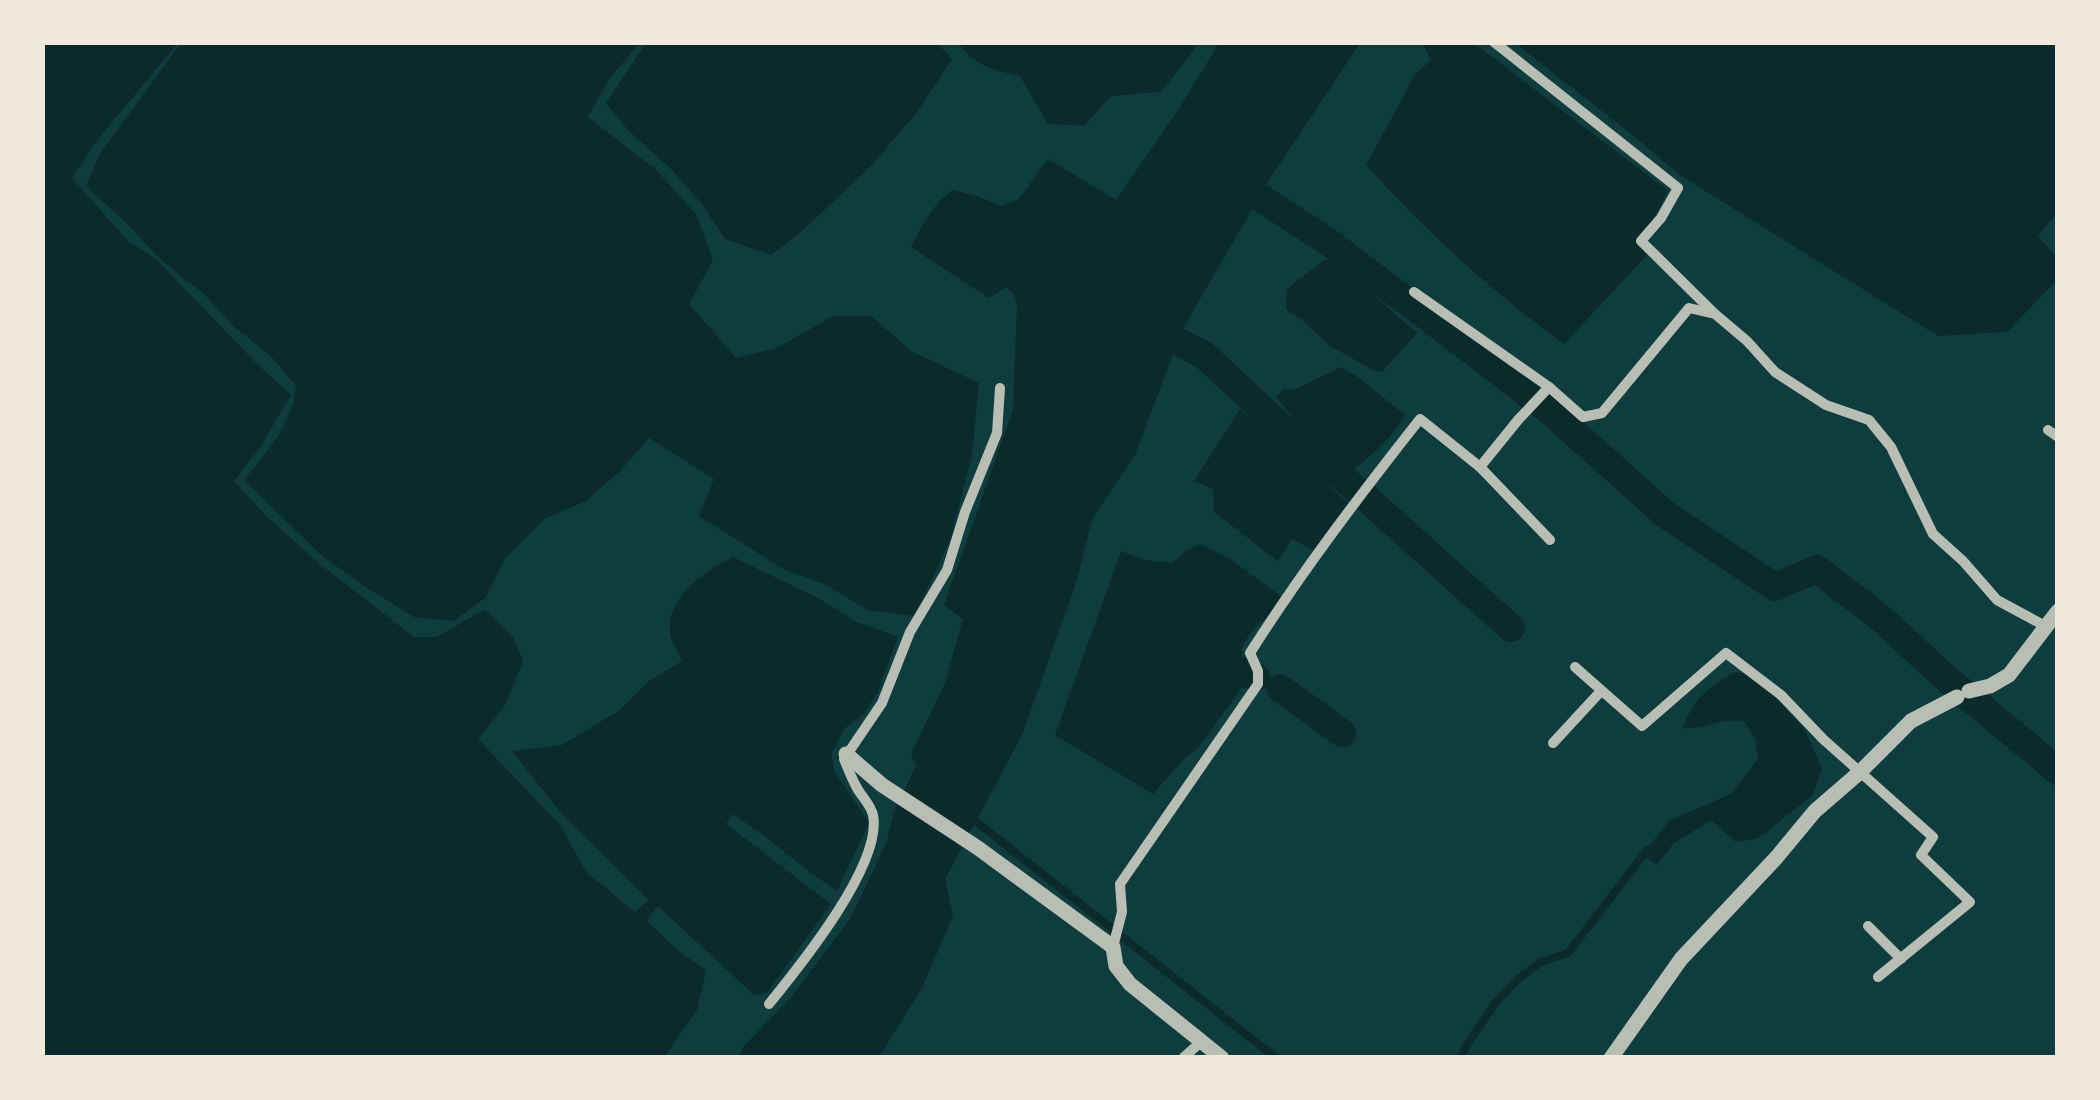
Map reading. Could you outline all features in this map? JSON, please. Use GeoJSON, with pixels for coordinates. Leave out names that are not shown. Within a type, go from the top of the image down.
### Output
{"type":"FeatureCollection","features":[{"type":"Feature","properties":{"kind":"street"},"geometry":{"type":"LineString","coordinates":[[1494,42],[1678,188],[1661,218],[1641,241],[1775,372],[1826,406],[1869,420],[1891,447],[1934,534],[1997,600],[2046,628]]}},
{"type":"Feature","properties":{"kind":"street"},"geometry":{"type":"LineString","coordinates":[[1414,292],[1549,388],[1583,417],[1602,414],[1689,308],[1715,314]]}},
{"type":"Feature","properties":{"kind":"street"},"geometry":{"type":"LineString","coordinates":[[769,1004],[846,900],[869,848],[874,828],[872,810],[844,760],[882,703],[910,632],[946,570],[996,433],[1000,388]]}},
{"type":"Feature","properties":{"kind":"street"},"geometry":{"type":"LineString","coordinates":[[1480,467],[1549,388]]}},
{"type":"Feature","properties":{"kind":"street"},"geometry":{"type":"LineString","coordinates":[[1222,1058],[1130,984],[1116,966],[1112,947],[1122,912],[1120,884],[1258,684],[1258,671],[1250,653],[1279,607],[1344,515],[1420,419],[1480,467],[1550,540]]}},
{"type":"Feature","properties":{"kind":"street"},"geometry":{"type":"LineString","coordinates":[[1617,1055],[1681,959],[1776,858],[1814,811],[1911,721],[2008,675],[2058,611]]}},
{"type":"Feature","properties":{"kind":"street"},"geometry":{"type":"LineString","coordinates":[[1575,668],[1642,726],[1726,653],[1781,694],[1823,739],[1933,838],[1920,855],[1970,902],[1878,977]]}},
{"type":"Feature","properties":{"kind":"street"},"geometry":{"type":"LineString","coordinates":[[1553,743],[1601,691]]}},
{"type":"Feature","properties":{"kind":"street"},"geometry":{"type":"LineString","coordinates":[[846,754],[882,785],[978,848],[1112,947]]}},
{"type":"Feature","properties":{"kind":"street"},"geometry":{"type":"LineString","coordinates":[[1868,926],[1901,958]]}},
{"type":"Feature","properties":{"kind":"street"},"geometry":{"type":"LineString","coordinates":[[1183,1058],[1202,1041]]}},
{"type":"Feature","properties":{"kind":"water"},"geometry":{"type":"Polygon","coordinates":[[[42,43],[178,43],[98,139],[72,178],[128,241],[155,258],[291,395],[259,449],[234,481],[266,516],[321,565],[414,637],[437,637],[485,609],[513,637],[523,661],[504,707],[478,739],[560,825],[586,872],[635,912],[649,900],[562,814],[512,751],[562,745],[620,710],[649,681],[682,661],[670,635],[675,607],[700,577],[733,557],[818,598],[855,621],[898,637],[878,691],[864,714],[845,728],[831,754],[835,772],[869,823],[837,891],[733,814],[726,824],[831,904],[767,993],[754,995],[658,906],[646,920],[677,950],[706,970],[697,1010],[666,1057],[43,1057],[42,43]]]}},
{"type":"Feature","properties":{"kind":"water"},"geometry":{"type":"Polygon","coordinates":[[[181,43],[637,43],[609,79],[588,117],[655,169],[696,214],[713,260],[689,304],[736,358],[777,348],[833,316],[871,316],[911,351],[979,383],[972,455],[950,541],[914,616],[867,610],[825,584],[785,570],[699,516],[714,479],[649,438],[586,501],[546,518],[506,557],[485,598],[454,621],[414,617],[321,555],[244,480],[284,425],[296,386],[270,355],[234,327],[204,294],[160,259],[86,186],[99,155],[181,43]]]}},
{"type":"Feature","properties":{"kind":"water"},"geometry":{"type":"Polygon","coordinates":[[[646,43],[937,43],[952,59],[917,112],[873,164],[771,255],[725,239],[702,204],[606,103],[646,43]]]}},
{"type":"Feature","properties":{"kind":"water"},"geometry":{"type":"Polygon","coordinates":[[[958,43],[1199,43],[1161,92],[1111,96],[1084,126],[1048,124],[1020,76],[985,66],[958,43]]]}},
{"type":"Feature","properties":{"kind":"water"},"geometry":{"type":"Polygon","coordinates":[[[1219,43],[1360,43],[1269,180],[1182,330],[1135,455],[1092,519],[1077,580],[1022,735],[945,879],[953,916],[922,988],[879,1057],[738,1058],[743,1047],[792,996],[850,919],[886,844],[894,812],[916,766],[911,754],[945,683],[963,619],[944,605],[1013,410],[1017,305],[1014,294],[1006,287],[989,298],[911,247],[934,208],[953,190],[1002,206],[1019,199],[1048,159],[1116,200],[1219,43]]]}},
{"type":"Feature","properties":{"kind":"water"},"geometry":{"type":"Polygon","coordinates":[[[1422,43],[1474,43],[1668,191],[1636,241],[1648,254],[1564,344],[1460,260],[1366,165],[1415,75],[1431,60],[1422,43]]]}},
{"type":"Feature","properties":{"kind":"water"},"geometry":{"type":"Polygon","coordinates":[[[1515,43],[2057,43],[2057,213],[2038,236],[2057,257],[2057,280],[2007,332],[1938,336],[1678,174],[1515,43]]]}},
{"type":"Feature","properties":{"kind":"water"},"geometry":{"type":"Polygon","coordinates":[[[1333,259],[1417,333],[1383,371],[1377,372],[1330,346],[1286,309],[1287,289],[1324,260],[1333,259]]]}},
{"type":"Feature","properties":{"kind":"water"},"geometry":{"type":"Polygon","coordinates":[[[1341,367],[1405,415],[1374,453],[1351,472],[1301,427],[1276,397],[1284,389],[1294,390],[1341,367]]]}},
{"type":"Feature","properties":{"kind":"water"},"geometry":{"type":"Polygon","coordinates":[[[1240,409],[1352,506],[1317,552],[1292,539],[1278,561],[1214,512],[1213,489],[1194,481],[1240,409]]]}},
{"type":"Feature","properties":{"kind":"water"},"geometry":{"type":"Polygon","coordinates":[[[1200,544],[1230,559],[1281,596],[1277,610],[1246,640],[1241,658],[1246,682],[1198,748],[1153,794],[1055,735],[1121,551],[1144,560],[1172,563],[1200,544]]]}},
{"type":"Feature","properties":{"kind":"water"},"geometry":{"type":"Polygon","coordinates":[[[1736,672],[1754,675],[1804,729],[1822,768],[1812,796],[1758,838],[1736,842],[1711,820],[1673,844],[1657,865],[1642,855],[1670,820],[1731,794],[1758,759],[1755,739],[1745,722],[1683,728],[1703,694],[1736,672]]]}},
{"type":"Feature","properties":{"kind":"waterway"},"geometry":{"type":"LineString","coordinates":[[1230,178],[1327,241],[1487,362],[1551,412],[1665,514],[1775,587],[1817,569],[1883,620],[2058,771]]}},
{"type":"Feature","properties":{"kind":"waterway"},"geometry":{"type":"LineString","coordinates":[[1148,322],[1204,355],[1287,432],[1368,499]]}},
{"type":"Feature","properties":{"kind":"waterway"},"geometry":{"type":"LineString","coordinates":[[1374,505],[1511,628]]}},
{"type":"Feature","properties":{"kind":"waterway"},"geometry":{"type":"LineString","coordinates":[[1242,671],[1256,677]]}},
{"type":"Feature","properties":{"kind":"waterway"},"geometry":{"type":"LineString","coordinates":[[1280,688],[1342,733]]}},
{"type":"Feature","properties":{"kind":"waterway"},"geometry":{"type":"LineString","coordinates":[[969,816],[1276,1058]]}},
{"type":"Feature","properties":{"kind":"waterway"},"geometry":{"type":"LineString","coordinates":[[1461,1058],[1496,1002],[1541,962],[1568,953],[1648,849]]}}]}
